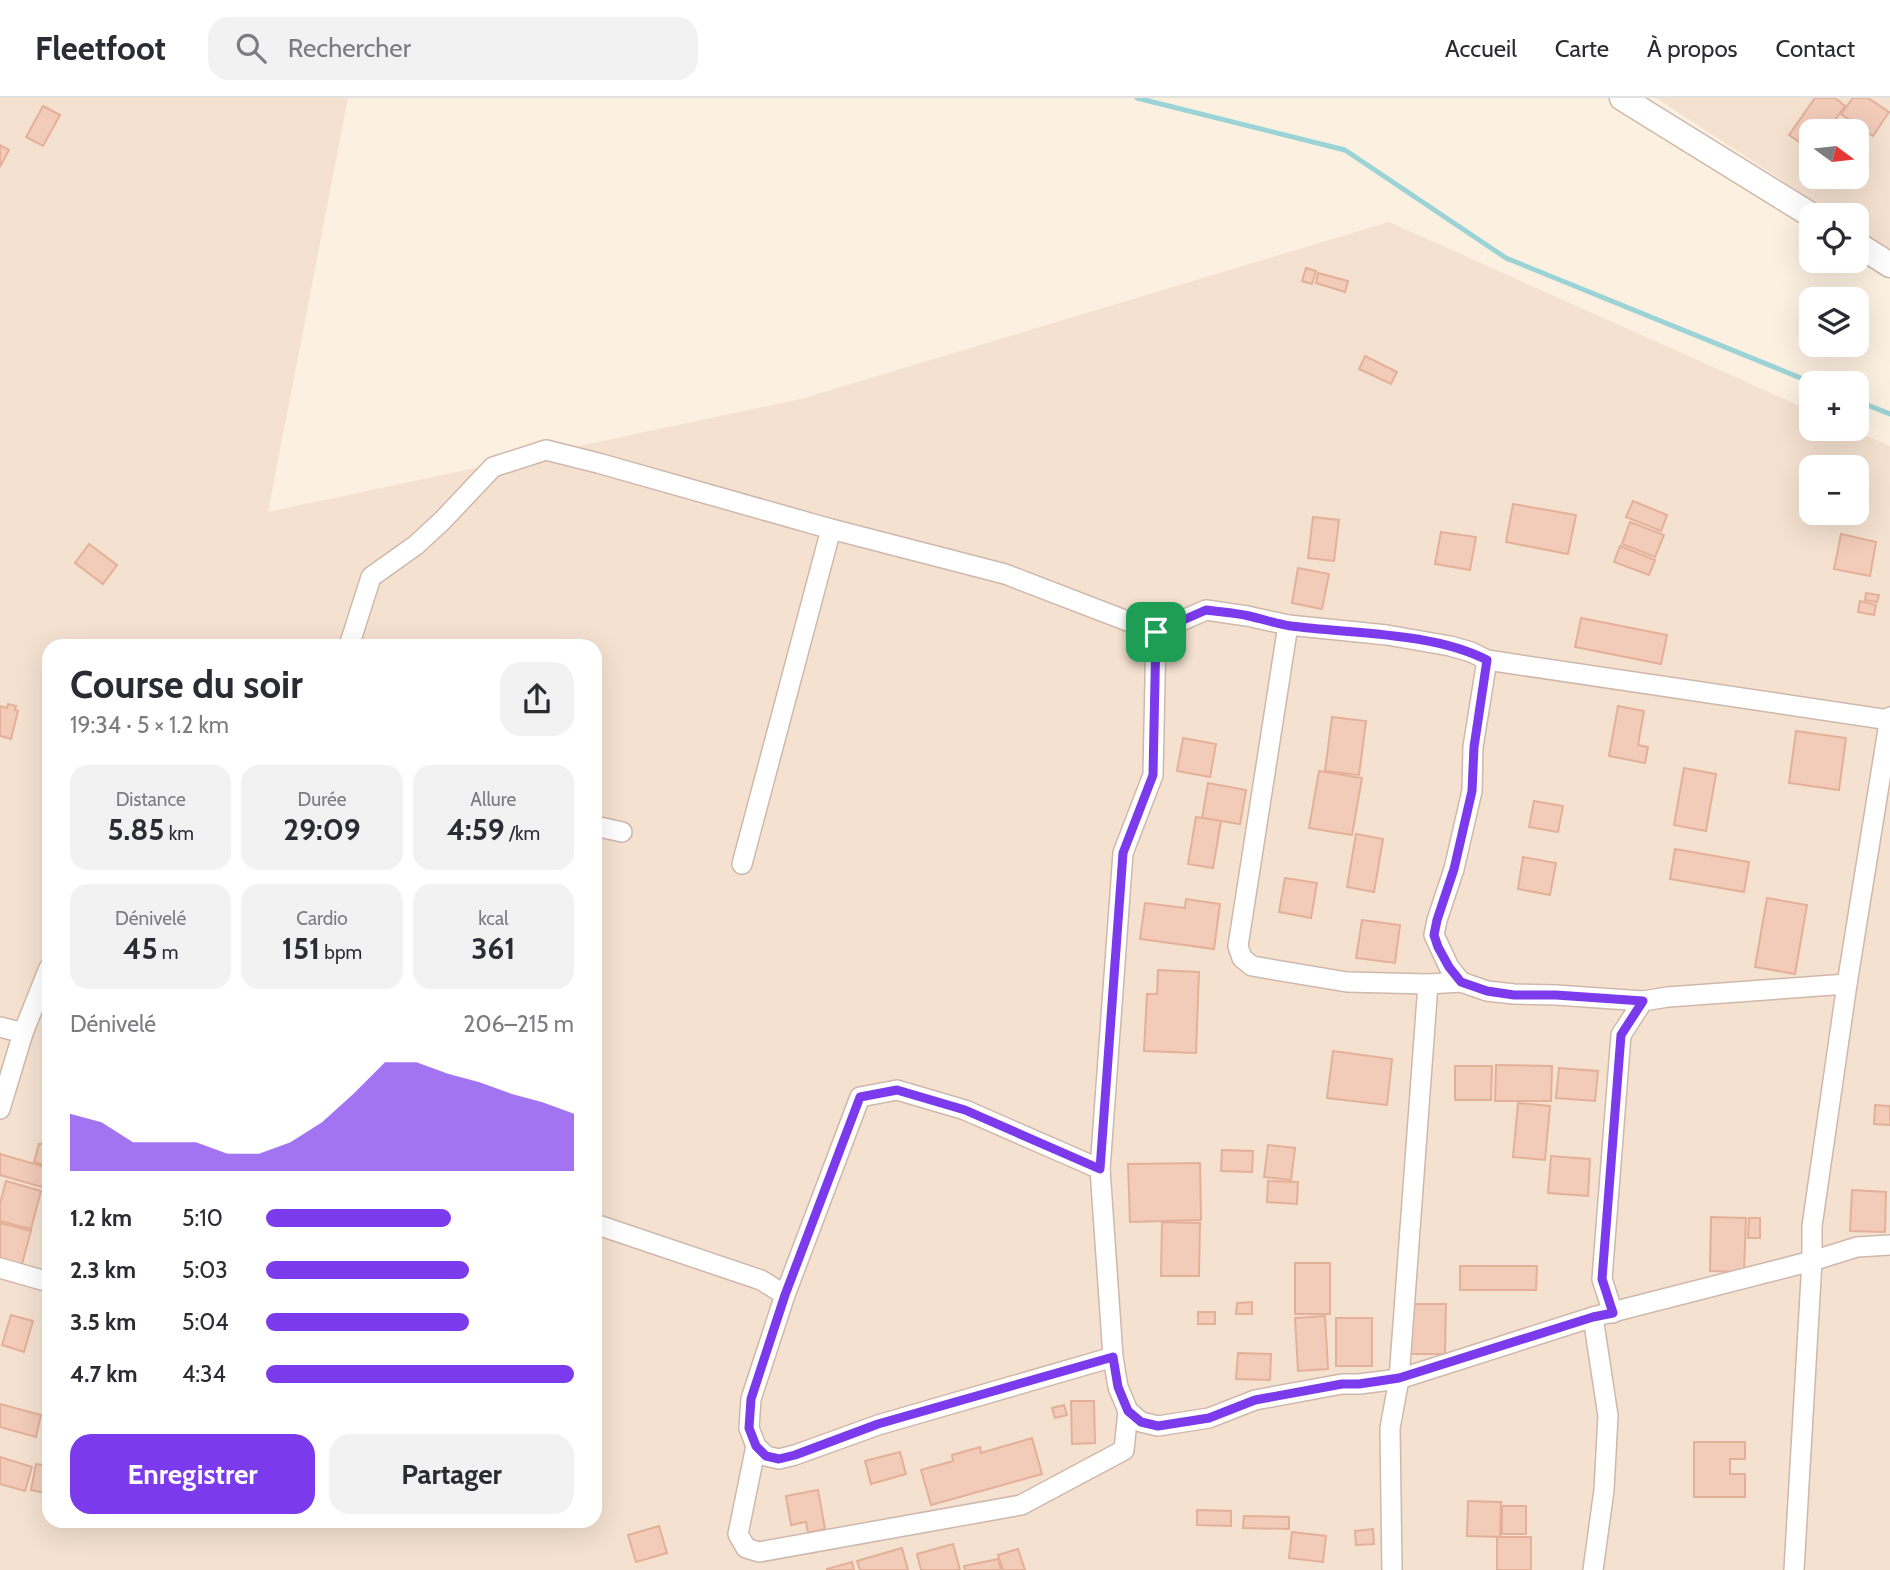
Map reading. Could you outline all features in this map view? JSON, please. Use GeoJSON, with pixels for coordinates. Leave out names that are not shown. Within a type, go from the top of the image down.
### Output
{"type":"FeatureCollection","features":[{"type":"Feature","properties":{"kind":"street"},"geometry":{"type":"LineString","coordinates":[[1622,98],[1799,208]]}},
{"type":"Feature","properties":{"kind":"street"},"geometry":{"type":"LineString","coordinates":[[1869,252],[1890,265]]}},
{"type":"Feature","properties":{"kind":"street"},"geometry":{"type":"LineString","coordinates":[[351,639],[371,577],[416,545],[493,467],[546,450],[1005,574],[1156,632],[1206,610],[1288,625],[1387,635],[1450,646],[1487,660],[1890,719],[1847,984],[1812,1226],[1794,1570]]}},
{"type":"Feature","properties":{"kind":"street"},"geometry":{"type":"LineString","coordinates":[[742,864],[831,529]]}},
{"type":"Feature","properties":{"kind":"street"},"geometry":{"type":"LineString","coordinates":[[1288,625],[1238,946],[1242,958],[1252,966],[1347,982],[1461,982],[1487,991],[1514,995],[1643,1001],[1847,984]]}},
{"type":"Feature","properties":{"kind":"street"},"geometry":{"type":"LineString","coordinates":[[1156,632],[1153,775],[1123,853],[1100,1169],[1113,1357],[1118,1387],[1128,1411],[1141,1422],[1158,1426],[1209,1418],[1255,1400],[1342,1384],[1399,1378],[1593,1317],[1677,1294],[1857,1247],[1890,1245]]}},
{"type":"Feature","properties":{"kind":"street"},"geometry":{"type":"LineString","coordinates":[[1461,982],[1449,967],[1434,935],[1454,869],[1472,791],[1474,747],[1487,660]]}},
{"type":"Feature","properties":{"kind":"street"},"geometry":{"type":"LineString","coordinates":[[602,828],[622,832]]}},
{"type":"Feature","properties":{"kind":"street"},"geometry":{"type":"LineString","coordinates":[[1392,1570],[1390,1428],[1399,1378],[1428,984]]}},
{"type":"Feature","properties":{"kind":"street"},"geometry":{"type":"LineString","coordinates":[[0,1109],[23,1032],[42,985]]}},
{"type":"Feature","properties":{"kind":"street"},"geometry":{"type":"LineString","coordinates":[[1613,1313],[1602,1279],[1621,1035],[1643,1001]]}},
{"type":"Feature","properties":{"kind":"street"},"geometry":{"type":"LineString","coordinates":[[0,1027],[23,1032]]}},
{"type":"Feature","properties":{"kind":"street"},"geometry":{"type":"LineString","coordinates":[[1100,1169],[965,1110],[897,1090],[860,1097],[785,1295],[751,1399],[749,1428],[756,1446],[766,1456],[779,1459],[878,1424],[1113,1357]]}},
{"type":"Feature","properties":{"kind":"street"},"geometry":{"type":"LineString","coordinates":[[602,1226],[761,1280],[785,1295]]}},
{"type":"Feature","properties":{"kind":"street"},"geometry":{"type":"LineString","coordinates":[[0,1268],[42,1280]]}},
{"type":"Feature","properties":{"kind":"street"},"geometry":{"type":"LineString","coordinates":[[1593,1317],[1608,1416],[1604,1490],[1593,1570]]}},
{"type":"Feature","properties":{"kind":"street"},"geometry":{"type":"LineString","coordinates":[[756,1446],[738,1534],[746,1548],[759,1552],[1021,1505],[1124,1450],[1128,1411]]}},
{"type":"Feature","properties":{"kind":"shaded area"},"geometry":{"type":"Polygon","coordinates":[[[0,98],[348,98],[268,512],[801,399],[1389,222],[1799,406],[1799,441],[1869,441],[1869,437],[1890,446],[1890,1570],[0,1570],[0,98]]]}},
{"type":"Feature","properties":{"kind":"shaded area"},"geometry":{"type":"Polygon","coordinates":[[[1656,98],[1890,98],[1890,251],[1869,238],[1869,203],[1817,203],[1656,98]]]}},
{"type":"Feature","properties":{"kind":"building"},"geometry":{"type":"Polygon","coordinates":[[[1815,98],[1835,98],[1845,106],[1836,119],[1800,119],[1815,98]]]}},
{"type":"Feature","properties":{"kind":"building"},"geometry":{"type":"Polygon","coordinates":[[[1853,98],[1868,98],[1889,112],[1873,136],[1869,133],[1869,119],[1848,119],[1841,114],[1853,98]]]}},
{"type":"Feature","properties":{"kind":"building"},"geometry":{"type":"Polygon","coordinates":[[[43,106],[60,115],[43,146],[26,137],[43,106]]]}},
{"type":"Feature","properties":{"kind":"building"},"geometry":{"type":"Polygon","coordinates":[[[1799,121],[1799,142],[1789,135],[1799,121]]]}},
{"type":"Feature","properties":{"kind":"building"},"geometry":{"type":"Polygon","coordinates":[[[0,145],[9,150],[0,167],[0,145]]]}},
{"type":"Feature","properties":{"kind":"building"},"geometry":{"type":"Polygon","coordinates":[[[1306,268],[1316,271],[1312,284],[1302,281],[1306,268]]]}},
{"type":"Feature","properties":{"kind":"building"},"geometry":{"type":"Polygon","coordinates":[[[1318,273],[1348,281],[1345,292],[1316,283],[1318,273]]]}},
{"type":"Feature","properties":{"kind":"building"},"geometry":{"type":"Polygon","coordinates":[[[1365,356],[1397,372],[1391,384],[1359,369],[1365,356]]]}},
{"type":"Feature","properties":{"kind":"building"},"geometry":{"type":"Polygon","coordinates":[[[1633,501],[1667,515],[1661,531],[1626,517],[1633,501]]]}},
{"type":"Feature","properties":{"kind":"building"},"geometry":{"type":"Polygon","coordinates":[[[1513,504],[1576,515],[1568,554],[1506,542],[1513,504]]]}},
{"type":"Feature","properties":{"kind":"building"},"geometry":{"type":"Polygon","coordinates":[[[1313,517],[1339,520],[1334,561],[1308,558],[1313,517]]]}},
{"type":"Feature","properties":{"kind":"building"},"geometry":{"type":"Polygon","coordinates":[[[1630,522],[1664,535],[1655,557],[1622,544],[1630,522]]]}},
{"type":"Feature","properties":{"kind":"building"},"geometry":{"type":"Polygon","coordinates":[[[1441,532],[1476,537],[1470,570],[1435,564],[1441,532]]]}},
{"type":"Feature","properties":{"kind":"building"},"geometry":{"type":"Polygon","coordinates":[[[1841,534],[1876,542],[1870,576],[1834,569],[1841,534]]]}},
{"type":"Feature","properties":{"kind":"building"},"geometry":{"type":"Polygon","coordinates":[[[89,544],[117,565],[103,584],[75,563],[89,544]]]}},
{"type":"Feature","properties":{"kind":"building"},"geometry":{"type":"Polygon","coordinates":[[[1620,546],[1655,560],[1649,575],[1614,562],[1620,546]]]}},
{"type":"Feature","properties":{"kind":"building"},"geometry":{"type":"Polygon","coordinates":[[[1298,568],[1329,574],[1322,609],[1292,603],[1298,568]]]}},
{"type":"Feature","properties":{"kind":"building"},"geometry":{"type":"Polygon","coordinates":[[[1866,593],[1879,595],[1877,602],[1865,600],[1866,593]]]}},
{"type":"Feature","properties":{"kind":"building"},"geometry":{"type":"Polygon","coordinates":[[[1860,601],[1876,605],[1874,615],[1858,612],[1860,601]]]}},
{"type":"Feature","properties":{"kind":"building"},"geometry":{"type":"Polygon","coordinates":[[[1581,618],[1667,635],[1661,664],[1575,647],[1581,618]]]}},
{"type":"Feature","properties":{"kind":"building"},"geometry":{"type":"Polygon","coordinates":[[[8,704],[16,706],[15,710],[18,711],[11,739],[0,736],[0,706],[7,708],[8,704]]]}},
{"type":"Feature","properties":{"kind":"building"},"geometry":{"type":"Polygon","coordinates":[[[1618,706],[1644,711],[1638,745],[1648,747],[1645,763],[1609,756],[1618,706]]]}},
{"type":"Feature","properties":{"kind":"building"},"geometry":{"type":"Polygon","coordinates":[[[1332,717],[1366,721],[1359,775],[1325,771],[1332,717]]]}},
{"type":"Feature","properties":{"kind":"building"},"geometry":{"type":"Polygon","coordinates":[[[1796,731],[1846,738],[1839,790],[1789,783],[1796,731]]]}},
{"type":"Feature","properties":{"kind":"building"},"geometry":{"type":"Polygon","coordinates":[[[1183,738],[1216,744],[1210,777],[1177,771],[1183,738]]]}},
{"type":"Feature","properties":{"kind":"building"},"geometry":{"type":"Polygon","coordinates":[[[1684,768],[1716,774],[1706,831],[1674,825],[1684,768]]]}},
{"type":"Feature","properties":{"kind":"building"},"geometry":{"type":"Polygon","coordinates":[[[1319,771],[1362,778],[1352,835],[1309,828],[1319,771]]]}},
{"type":"Feature","properties":{"kind":"building"},"geometry":{"type":"Polygon","coordinates":[[[1208,783],[1246,790],[1240,824],[1202,818],[1208,783]]]}},
{"type":"Feature","properties":{"kind":"building"},"geometry":{"type":"Polygon","coordinates":[[[1534,801],[1563,806],[1558,832],[1529,827],[1534,801]]]}},
{"type":"Feature","properties":{"kind":"building"},"geometry":{"type":"Polygon","coordinates":[[[1196,817],[1221,821],[1213,868],[1188,864],[1196,817]]]}},
{"type":"Feature","properties":{"kind":"building"},"geometry":{"type":"Polygon","coordinates":[[[1356,834],[1383,839],[1374,892],[1347,887],[1356,834]]]}},
{"type":"Feature","properties":{"kind":"building"},"geometry":{"type":"Polygon","coordinates":[[[1675,849],[1749,862],[1744,892],[1670,879],[1675,849]]]}},
{"type":"Feature","properties":{"kind":"building"},"geometry":{"type":"Polygon","coordinates":[[[1523,857],[1556,863],[1550,895],[1518,889],[1523,857]]]}},
{"type":"Feature","properties":{"kind":"building"},"geometry":{"type":"Polygon","coordinates":[[[1285,878],[1317,883],[1311,918],[1279,912],[1285,878]]]}},
{"type":"Feature","properties":{"kind":"building"},"geometry":{"type":"Polygon","coordinates":[[[1767,898],[1807,905],[1795,974],[1755,967],[1767,898]]]}},
{"type":"Feature","properties":{"kind":"building"},"geometry":{"type":"Polygon","coordinates":[[[1186,899],[1220,904],[1214,949],[1140,939],[1145,903],[1185,908],[1186,899]]]}},
{"type":"Feature","properties":{"kind":"building"},"geometry":{"type":"Polygon","coordinates":[[[1362,920],[1400,925],[1395,963],[1356,958],[1362,920]]]}},
{"type":"Feature","properties":{"kind":"building"},"geometry":{"type":"Polygon","coordinates":[[[1158,970],[1199,972],[1196,1053],[1144,1051],[1147,994],[1157,994],[1158,970]]]}},
{"type":"Feature","properties":{"kind":"building"},"geometry":{"type":"Polygon","coordinates":[[[1333,1051],[1392,1059],[1387,1105],[1327,1098],[1333,1051]]]}},
{"type":"Feature","properties":{"kind":"building"},"geometry":{"type":"Polygon","coordinates":[[[1496,1065],[1552,1066],[1551,1101],[1495,1101],[1496,1065]]]}},
{"type":"Feature","properties":{"kind":"building"},"geometry":{"type":"Polygon","coordinates":[[[1455,1066],[1492,1066],[1491,1100],[1455,1100],[1455,1066]]]}},
{"type":"Feature","properties":{"kind":"building"},"geometry":{"type":"Polygon","coordinates":[[[1559,1068],[1598,1071],[1595,1101],[1556,1098],[1559,1068]]]}},
{"type":"Feature","properties":{"kind":"building"},"geometry":{"type":"Polygon","coordinates":[[[1518,1103],[1550,1106],[1545,1160],[1513,1157],[1518,1103]]]}},
{"type":"Feature","properties":{"kind":"building"},"geometry":{"type":"Polygon","coordinates":[[[1875,1105],[1890,1106],[1890,1125],[1874,1124],[1875,1105]]]}},
{"type":"Feature","properties":{"kind":"building"},"geometry":{"type":"Polygon","coordinates":[[[39,1144],[42,1144],[42,1164],[34,1162],[39,1144]]]}},
{"type":"Feature","properties":{"kind":"building"},"geometry":{"type":"Polygon","coordinates":[[[1268,1145],[1295,1148],[1291,1180],[1264,1177],[1268,1145]]]}},
{"type":"Feature","properties":{"kind":"building"},"geometry":{"type":"Polygon","coordinates":[[[1222,1150],[1253,1151],[1252,1172],[1221,1171],[1222,1150]]]}},
{"type":"Feature","properties":{"kind":"building"},"geometry":{"type":"Polygon","coordinates":[[[0,1154],[42,1166],[42,1187],[0,1175],[0,1154]]]}},
{"type":"Feature","properties":{"kind":"building"},"geometry":{"type":"Polygon","coordinates":[[[1551,1156],[1590,1159],[1588,1196],[1548,1193],[1551,1156]]]}},
{"type":"Feature","properties":{"kind":"building"},"geometry":{"type":"Polygon","coordinates":[[[1200,1163],[1201,1220],[1130,1222],[1128,1164],[1200,1163]]]}},
{"type":"Feature","properties":{"kind":"building"},"geometry":{"type":"Polygon","coordinates":[[[6,1181],[41,1191],[31,1229],[0,1221],[0,1204],[6,1181]]]}},
{"type":"Feature","properties":{"kind":"building"},"geometry":{"type":"Polygon","coordinates":[[[1268,1181],[1298,1182],[1297,1204],[1267,1202],[1268,1181]]]}},
{"type":"Feature","properties":{"kind":"building"},"geometry":{"type":"Polygon","coordinates":[[[1852,1190],[1886,1192],[1885,1232],[1850,1231],[1852,1190]]]}},
{"type":"Feature","properties":{"kind":"building"},"geometry":{"type":"Polygon","coordinates":[[[1711,1217],[1746,1218],[1744,1272],[1710,1271],[1711,1217]]]}},
{"type":"Feature","properties":{"kind":"building"},"geometry":{"type":"Polygon","coordinates":[[[1749,1218],[1760,1218],[1760,1238],[1748,1238],[1749,1218]]]}},
{"type":"Feature","properties":{"kind":"building"},"geometry":{"type":"Polygon","coordinates":[[[1162,1222],[1200,1223],[1199,1276],[1161,1276],[1162,1222]]]}},
{"type":"Feature","properties":{"kind":"building"},"geometry":{"type":"Polygon","coordinates":[[[0,1223],[31,1231],[20,1271],[0,1265],[0,1223]]]}},
{"type":"Feature","properties":{"kind":"building"},"geometry":{"type":"Polygon","coordinates":[[[1295,1263],[1330,1263],[1330,1314],[1295,1314],[1295,1263]]]}},
{"type":"Feature","properties":{"kind":"building"},"geometry":{"type":"Polygon","coordinates":[[[1460,1266],[1537,1266],[1536,1290],[1460,1290],[1460,1266]]]}},
{"type":"Feature","properties":{"kind":"building"},"geometry":{"type":"Polygon","coordinates":[[[1252,1302],[1252,1314],[1236,1314],[1237,1303],[1252,1302]]]}},
{"type":"Feature","properties":{"kind":"building"},"geometry":{"type":"Polygon","coordinates":[[[1411,1304],[1446,1304],[1445,1354],[1411,1354],[1411,1304]]]}},
{"type":"Feature","properties":{"kind":"building"},"geometry":{"type":"Polygon","coordinates":[[[1198,1312],[1215,1312],[1215,1324],[1198,1324],[1198,1312]]]}},
{"type":"Feature","properties":{"kind":"building"},"geometry":{"type":"Polygon","coordinates":[[[11,1315],[33,1321],[24,1352],[2,1345],[11,1315]]]}},
{"type":"Feature","properties":{"kind":"building"},"geometry":{"type":"Polygon","coordinates":[[[1325,1316],[1328,1369],[1298,1371],[1295,1318],[1325,1316]]]}},
{"type":"Feature","properties":{"kind":"building"},"geometry":{"type":"Polygon","coordinates":[[[1336,1318],[1372,1318],[1372,1366],[1336,1366],[1336,1318]]]}},
{"type":"Feature","properties":{"kind":"building"},"geometry":{"type":"Polygon","coordinates":[[[1238,1353],[1271,1354],[1270,1380],[1236,1379],[1238,1353]]]}},
{"type":"Feature","properties":{"kind":"building"},"geometry":{"type":"Polygon","coordinates":[[[1071,1401],[1094,1401],[1095,1443],[1072,1444],[1071,1401]]]}},
{"type":"Feature","properties":{"kind":"building"},"geometry":{"type":"Polygon","coordinates":[[[0,1404],[41,1415],[36,1437],[0,1427],[0,1404]]]}},
{"type":"Feature","properties":{"kind":"building"},"geometry":{"type":"Polygon","coordinates":[[[1064,1405],[1067,1415],[1055,1418],[1052,1408],[1064,1405]]]}},
{"type":"Feature","properties":{"kind":"building"},"geometry":{"type":"Polygon","coordinates":[[[1032,1438],[1042,1474],[931,1505],[921,1470],[953,1461],[952,1455],[980,1447],[981,1453],[1032,1438]]]}},
{"type":"Feature","properties":{"kind":"building"},"geometry":{"type":"Polygon","coordinates":[[[1694,1442],[1745,1442],[1745,1459],[1730,1459],[1730,1474],[1745,1474],[1745,1497],[1694,1497],[1694,1442]]]}},
{"type":"Feature","properties":{"kind":"building"},"geometry":{"type":"Polygon","coordinates":[[[900,1452],[906,1474],[871,1484],[865,1461],[900,1452]]]}},
{"type":"Feature","properties":{"kind":"building"},"geometry":{"type":"Polygon","coordinates":[[[0,1457],[32,1467],[25,1491],[0,1484],[0,1457]]]}},
{"type":"Feature","properties":{"kind":"building"},"geometry":{"type":"Polygon","coordinates":[[[36,1464],[42,1465],[42,1492],[31,1490],[36,1464]]]}},
{"type":"Feature","properties":{"kind":"building"},"geometry":{"type":"Polygon","coordinates":[[[818,1490],[825,1529],[808,1533],[806,1522],[791,1525],[786,1496],[818,1490]]]}},
{"type":"Feature","properties":{"kind":"building"},"geometry":{"type":"Polygon","coordinates":[[[1468,1501],[1501,1502],[1500,1537],[1467,1536],[1468,1501]]]}},
{"type":"Feature","properties":{"kind":"building"},"geometry":{"type":"Polygon","coordinates":[[[1502,1506],[1526,1506],[1526,1534],[1502,1534],[1502,1506]]]}},
{"type":"Feature","properties":{"kind":"building"},"geometry":{"type":"Polygon","coordinates":[[[1197,1510],[1231,1511],[1231,1526],[1197,1525],[1197,1510]]]}},
{"type":"Feature","properties":{"kind":"building"},"geometry":{"type":"Polygon","coordinates":[[[1244,1516],[1289,1517],[1289,1529],[1243,1528],[1244,1516]]]}},
{"type":"Feature","properties":{"kind":"building"},"geometry":{"type":"Polygon","coordinates":[[[659,1526],[667,1553],[636,1562],[628,1535],[659,1526]]]}},
{"type":"Feature","properties":{"kind":"building"},"geometry":{"type":"Polygon","coordinates":[[[1373,1529],[1374,1544],[1356,1545],[1355,1531],[1373,1529]]]}},
{"type":"Feature","properties":{"kind":"building"},"geometry":{"type":"Polygon","coordinates":[[[1292,1532],[1326,1536],[1323,1562],[1289,1558],[1292,1532]]]}},
{"type":"Feature","properties":{"kind":"building"},"geometry":{"type":"Polygon","coordinates":[[[1497,1537],[1531,1537],[1531,1570],[1497,1570],[1497,1537]]]}},
{"type":"Feature","properties":{"kind":"building"},"geometry":{"type":"Polygon","coordinates":[[[953,1544],[960,1570],[921,1570],[917,1554],[953,1544]]]}},
{"type":"Feature","properties":{"kind":"building"},"geometry":{"type":"Polygon","coordinates":[[[902,1548],[908,1570],[860,1570],[857,1561],[902,1548]]]}},
{"type":"Feature","properties":{"kind":"building"},"geometry":{"type":"Polygon","coordinates":[[[1018,1549],[1025,1570],[1003,1570],[998,1555],[1018,1549]]]}},
{"type":"Feature","properties":{"kind":"building"},"geometry":{"type":"Polygon","coordinates":[[[998,1559],[1001,1570],[965,1570],[964,1566],[998,1559]]]}},
{"type":"Feature","properties":{"kind":"building"},"geometry":{"type":"Polygon","coordinates":[[[852,1562],[854,1570],[827,1570],[827,1569],[852,1562]]]}},
{"type":"Feature","properties":{"kind":"waterway"},"geometry":{"type":"LineString","coordinates":[[1137,98],[1345,150],[1506,258],[1799,377]]}},
{"type":"Feature","properties":{"kind":"waterway"},"geometry":{"type":"LineString","coordinates":[[1869,406],[1890,414]]}},
{"type":"Feature","properties":{"kind":"route"},"geometry":{"type":"LineString","coordinates":[[1206,610],[1288,625],[1387,635],[1450,646],[1487,660],[1474,747],[1472,791],[1454,869],[1434,935],[1449,967],[1461,982],[1487,991],[1514,995],[1643,1001],[1621,1035],[1602,1279],[1613,1313],[1399,1378],[1342,1384],[1255,1400],[1209,1418],[1158,1426],[1141,1422],[1128,1411],[1118,1387],[1113,1357],[878,1424],[795,1455],[779,1459],[766,1456],[756,1446],[749,1428],[751,1399],[785,1295],[860,1097],[897,1090],[965,1110],[1100,1169],[1123,853],[1153,775],[1156,632],[1206,610]]}}]}
